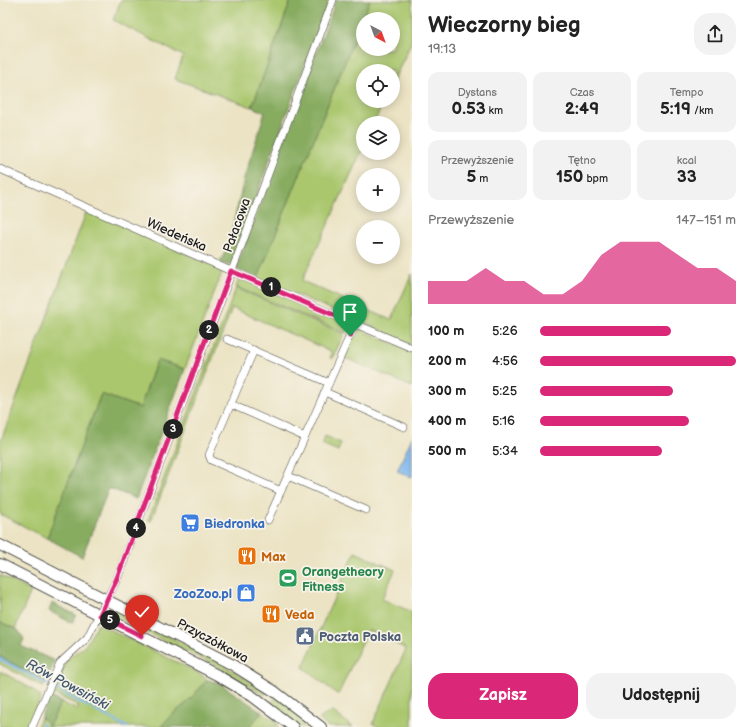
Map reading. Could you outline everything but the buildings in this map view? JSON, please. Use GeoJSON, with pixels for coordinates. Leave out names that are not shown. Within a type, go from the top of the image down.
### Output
{"type":"FeatureCollection","features":[{"type":"Feature","properties":{"kind":"main road","name":"Przyczółkowa"},"geometry":{"type":"LineString","coordinates":[[0,545],[226,661],[274,691],[321,727]]}},
{"type":"Feature","properties":{"kind":"main road"},"geometry":{"type":"LineString","coordinates":[[0,564],[217,675],[252,696],[293,727]]}},
{"type":"Feature","properties":{"kind":"main road"},"geometry":{"type":"LineString","coordinates":[[252,696],[264,699],[269,697],[274,691]]}},
{"type":"Feature","properties":{"kind":"street","name":"Pałacowa"},"geometry":{"type":"LineString","coordinates":[[32,727],[60,663],[82,644],[108,600],[332,0]]}},
{"type":"Feature","properties":{"kind":"street","name":"Wiedeńska"},"geometry":{"type":"LineString","coordinates":[[0,169],[231,271],[412,348]]}},
{"type":"Feature","properties":{"kind":"street"},"geometry":{"type":"LineString","coordinates":[[268,520],[355,324]]}},
{"type":"Feature","properties":{"kind":"street"},"geometry":{"type":"LineString","coordinates":[[227,338],[329,383]]}},
{"type":"Feature","properties":{"kind":"street"},"geometry":{"type":"LineString","coordinates":[[254,350],[209,453],[210,459],[281,490]]}},
{"type":"Feature","properties":{"kind":"street"},"geometry":{"type":"LineString","coordinates":[[325,392],[404,427]]}},
{"type":"Feature","properties":{"kind":"street"},"geometry":{"type":"LineString","coordinates":[[230,404],[305,437]]}},
{"type":"Feature","properties":{"kind":"street"},"geometry":{"type":"LineString","coordinates":[[288,476],[366,510]]}},
{"type":"Feature","properties":{"kind":"green space"},"geometry":{"type":"Polygon","coordinates":[[[121,0],[291,0],[252,107],[175,79],[183,56],[113,20],[121,0]]]}},
{"type":"Feature","properties":{"kind":"green space"},"geometry":{"type":"Polygon","coordinates":[[[291,0],[329,0],[230,266],[220,262],[228,246],[245,175],[265,112],[252,107],[291,0]]]}},
{"type":"Feature","properties":{"kind":"green space"},"geometry":{"type":"Polygon","coordinates":[[[336,0],[370,0],[365,12],[356,12],[356,35],[258,278],[236,269],[336,0]]]}},
{"type":"Feature","properties":{"kind":"green space"},"geometry":{"type":"Polygon","coordinates":[[[370,0],[412,0],[412,41],[400,67],[400,64],[356,64],[356,108],[381,108],[377,116],[356,116],[356,160],[357,160],[302,281],[343,299],[340,308],[335,311],[258,278],[356,35],[356,56],[400,56],[400,12],[365,12],[370,0]]]}},
{"type":"Feature","properties":{"kind":"green space"},"geometry":{"type":"Polygon","coordinates":[[[87,210],[223,270],[185,369],[157,360],[140,408],[101,394],[47,538],[0,514],[0,443],[87,210]]]}},
{"type":"Feature","properties":{"kind":"green space"},"geometry":{"type":"Polygon","coordinates":[[[412,274],[412,345],[346,314],[350,302],[391,320],[412,274]]]}},
{"type":"Feature","properties":{"kind":"green space"},"geometry":{"type":"Polygon","coordinates":[[[239,278],[346,323],[348,327],[346,333],[236,287],[239,278]]]}},
{"type":"Feature","properties":{"kind":"green space"},"geometry":{"type":"Polygon","coordinates":[[[236,288],[344,334],[332,359],[330,358],[332,352],[232,308],[151,521],[148,520],[236,288]]]}},
{"type":"Feature","properties":{"kind":"green space"},"geometry":{"type":"Polygon","coordinates":[[[359,329],[412,352],[412,387],[343,357],[356,330],[359,329]]]}},
{"type":"Feature","properties":{"kind":"green space"},"geometry":{"type":"Polygon","coordinates":[[[157,360],[185,369],[136,499],[109,488],[82,557],[47,538],[101,394],[140,408],[157,360]]]}},
{"type":"Feature","properties":{"kind":"green space"},"geometry":{"type":"Polygon","coordinates":[[[325,436],[341,443],[338,451],[322,444],[325,436]]]}},
{"type":"Feature","properties":{"kind":"green space"},"geometry":{"type":"Polygon","coordinates":[[[355,552],[395,570],[382,599],[412,612],[412,727],[377,727],[373,723],[406,649],[368,630],[338,695],[303,667],[355,552]]]}},
{"type":"Feature","properties":{"kind":"green space"},"geometry":{"type":"Polygon","coordinates":[[[0,575],[31,591],[15,629],[0,622],[0,575]]]}},
{"type":"Feature","properties":{"kind":"green space"},"geometry":{"type":"Polygon","coordinates":[[[52,603],[76,615],[72,623],[49,611],[52,603]]]}},
{"type":"Feature","properties":{"kind":"green space"},"geometry":{"type":"Polygon","coordinates":[[[116,610],[214,659],[267,692],[266,694],[262,694],[213,664],[113,616],[116,610]]]}},
{"type":"Feature","properties":{"kind":"green space"},"geometry":{"type":"Polygon","coordinates":[[[0,622],[18,630],[24,639],[21,646],[55,661],[46,681],[0,657],[0,622]]]}},
{"type":"Feature","properties":{"kind":"green space"},"geometry":{"type":"Polygon","coordinates":[[[98,624],[197,672],[208,680],[189,700],[168,718],[161,727],[37,727],[41,717],[49,726],[61,702],[77,710],[79,706],[52,693],[68,658],[85,646],[98,624]]]}},
{"type":"Feature","properties":{"kind":"green space"},"geometry":{"type":"Polygon","coordinates":[[[0,657],[46,681],[43,687],[0,664],[0,657]]]}},
{"type":"Feature","properties":{"kind":"green space"},"geometry":{"type":"Polygon","coordinates":[[[0,671],[32,689],[41,697],[29,727],[0,727],[0,671]]]}},
{"type":"Feature","properties":{"kind":"green space"},"geometry":{"type":"Polygon","coordinates":[[[208,680],[219,683],[262,712],[249,727],[224,727],[213,724],[200,727],[161,727],[168,718],[189,700],[208,680]]]}},
{"type":"Feature","properties":{"kind":"green space"},"geometry":{"type":"Polygon","coordinates":[[[51,697],[61,702],[49,726],[41,717],[48,699],[51,697]]]}},
{"type":"Feature","properties":{"kind":"green space"},"geometry":{"type":"Polygon","coordinates":[[[277,697],[314,727],[299,727],[270,703],[277,697]]]}},
{"type":"Feature","properties":{"kind":"green space"},"geometry":{"type":"Polygon","coordinates":[[[332,711],[353,727],[328,727],[319,719],[332,711]]]}},
{"type":"Feature","properties":{"kind":"green space"},"geometry":{"type":"Polygon","coordinates":[[[262,712],[277,722],[278,727],[249,727],[262,712]]]}},
{"type":"Feature","properties":{"kind":"water"},"geometry":{"type":"Polygon","coordinates":[[[412,437],[412,477],[397,471],[412,437]]]}},
{"type":"Feature","properties":{"kind":"waterway","name":"Rów Powsiński"},"geometry":{"type":"LineString","coordinates":[[0,659],[48,685]]}},
{"type":"Feature","properties":{"kind":"waterway","name":"Rów Powsiński"},"geometry":{"type":"LineString","coordinates":[[52,687],[127,727]]}},
{"type":"Feature","properties":{"kind":"place","name":"Biedronka"},"geometry":{"type":"Point","coordinates":[190,523]}},
{"type":"Feature","properties":{"kind":"place","name":"Max"},"geometry":{"type":"Point","coordinates":[247,556]}},
{"type":"Feature","properties":{"kind":"place","name":"Orangetheory Fitness"},"geometry":{"type":"Point","coordinates":[288,578]}},
{"type":"Feature","properties":{"kind":"place","name":"ZooZoo.pl"},"geometry":{"type":"Point","coordinates":[246,593]}},
{"type":"Feature","properties":{"kind":"place","name":"Veda"},"geometry":{"type":"Point","coordinates":[271,614]}},
{"type":"Feature","properties":{"kind":"place","name":"Poczta Polska"},"geometry":{"type":"Point","coordinates":[305,636]}},
{"type":"Feature","properties":{"kind":"route"},"geometry":{"type":"LineString","coordinates":[[142,636],[100,615],[117,578],[231,271],[355,324],[350,336]]}}]}
